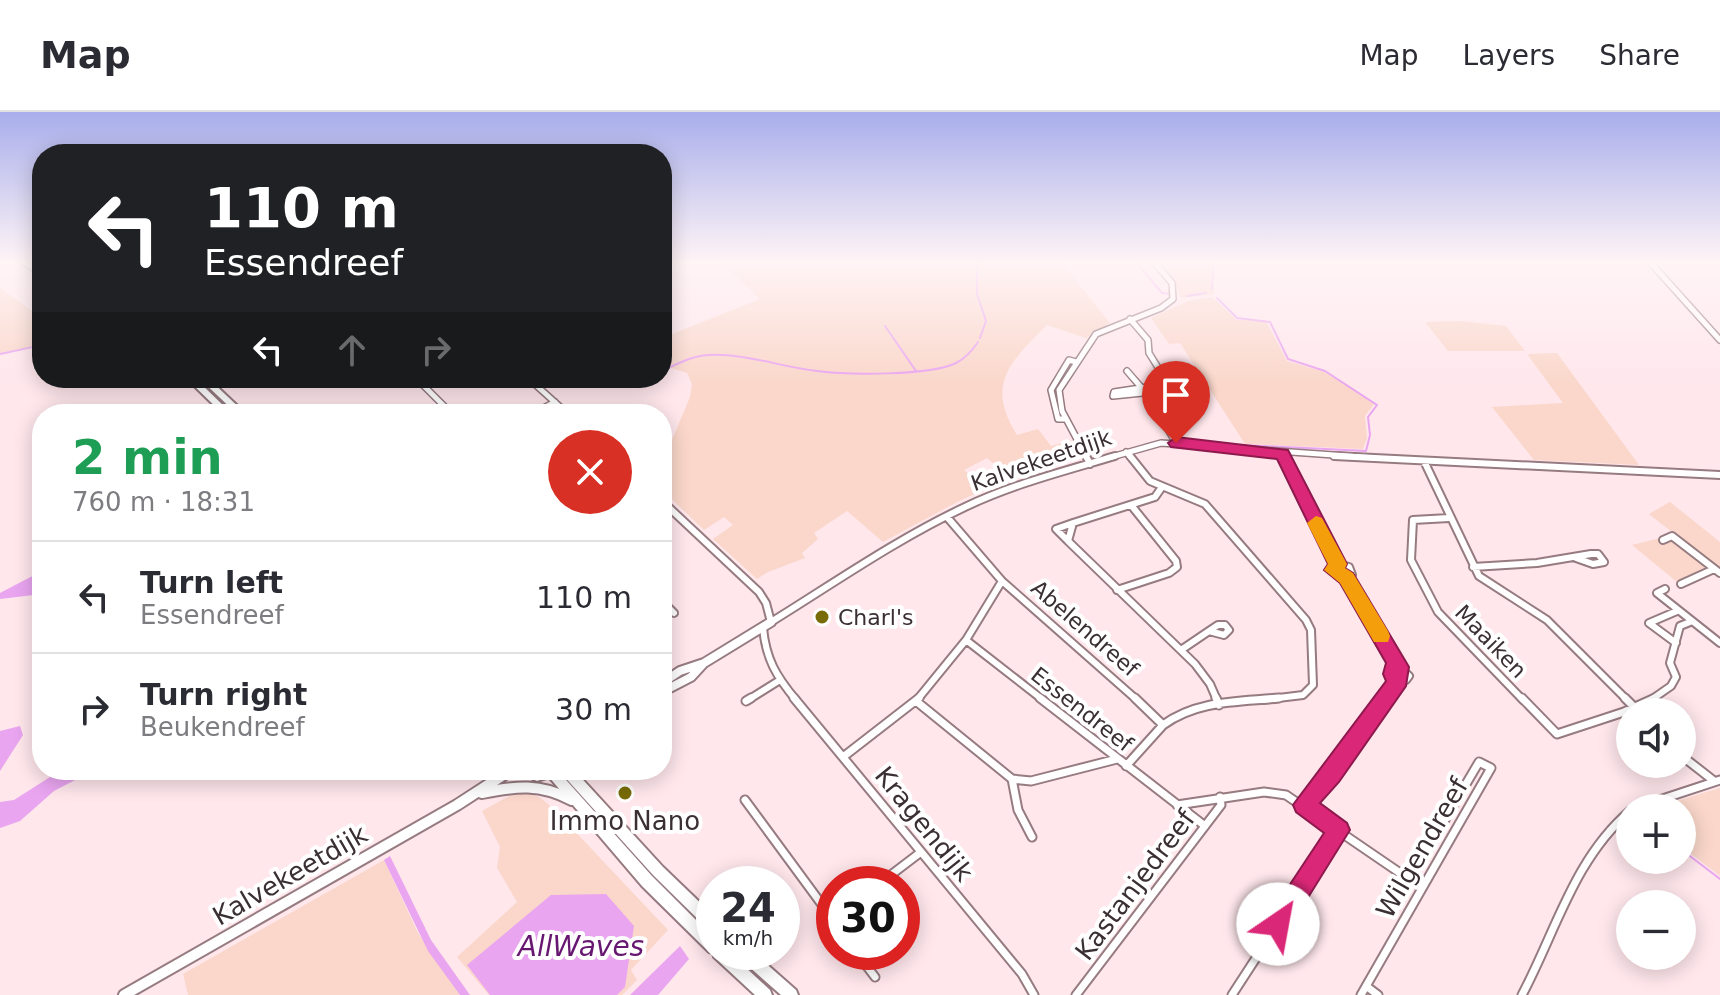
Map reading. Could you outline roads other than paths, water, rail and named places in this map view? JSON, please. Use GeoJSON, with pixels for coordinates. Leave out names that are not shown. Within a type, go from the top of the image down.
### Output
{"type":"FeatureCollection","features":[{"type":"Feature","properties":{"kind":"main road"},"geometry":{"type":"LineString","coordinates":[[201,388],[217,404]]}},
{"type":"Feature","properties":{"kind":"main road"},"geometry":{"type":"LineString","coordinates":[[214,388],[231,404]]}},
{"type":"Feature","properties":{"kind":"main road"},"geometry":{"type":"LineString","coordinates":[[559,780],[647,881],[696,929]]}},
{"type":"Feature","properties":{"kind":"main road"},"geometry":{"type":"LineString","coordinates":[[575,780],[696,908]]}},
{"type":"Feature","properties":{"kind":"main road"},"geometry":{"type":"LineString","coordinates":[[738,970],[765,995]]}},
{"type":"Feature","properties":{"kind":"main road"},"geometry":{"type":"LineString","coordinates":[[763,970],[791,995]]}},
{"type":"Feature","properties":{"kind":"street"},"geometry":{"type":"LineString","coordinates":[[1090,464],[1065,419],[1058,419],[1051,390],[1069,360],[1076,362],[1096,334],[1169,302]]}},
{"type":"Feature","properties":{"kind":"street"},"geometry":{"type":"LineString","coordinates":[[1686,302],[1720,340]]}},
{"type":"Feature","properties":{"kind":"street"},"geometry":{"type":"LineString","coordinates":[[1130,319],[1148,340],[1149,353],[1172,390],[1117,398],[1112,395],[1114,392],[1167,384]]}},
{"type":"Feature","properties":{"kind":"street"},"geometry":{"type":"LineString","coordinates":[[1127,371],[1147,394],[1176,443]]}},
{"type":"Feature","properties":{"kind":"street"},"geometry":{"type":"LineString","coordinates":[[426,388],[442,404]]}},
{"type":"Feature","properties":{"kind":"street"},"geometry":{"type":"LineString","coordinates":[[539,388],[555,402],[551,404]]}},
{"type":"Feature","properties":{"kind":"street","name":"Kalvekeetdijk"},"geometry":{"type":"LineString","coordinates":[[672,676],[704,663],[947,517],[1007,489],[1155,444],[1176,443],[1283,454],[1720,475]]}},
{"type":"Feature","properties":{"kind":"street"},"geometry":{"type":"LineString","coordinates":[[1126,452],[1150,481],[1199,500],[1210,509],[1306,620],[1311,630],[1313,685],[1303,695],[1182,711],[1163,725],[1126,766]]}},
{"type":"Feature","properties":{"kind":"street"},"geometry":{"type":"LineString","coordinates":[[1283,454],[1337,564],[1351,570],[1352,575],[1347,578]]}},
{"type":"Feature","properties":{"kind":"street"},"geometry":{"type":"LineString","coordinates":[[1424,461],[1473,567],[1492,586],[1547,620],[1625,698]]}},
{"type":"Feature","properties":{"kind":"street"},"geometry":{"type":"LineString","coordinates":[[1162,487],[1155,497],[1057,529],[1203,673],[1219,705]]}},
{"type":"Feature","properties":{"kind":"street"},"geometry":{"type":"LineString","coordinates":[[1117,590],[1174,571],[1177,567],[1176,561],[1131,505]]}},
{"type":"Feature","properties":{"kind":"street","name":"Kragendijk"},"geometry":{"type":"LineString","coordinates":[[672,510],[759,592],[766,603],[767,659],[780,680],[1022,974],[1034,995]]}},
{"type":"Feature","properties":{"kind":"street","name":"Abelendreef"},"geometry":{"type":"LineString","coordinates":[[947,517],[1002,581],[1114,677],[1163,725]]}},
{"type":"Feature","properties":{"kind":"street","name":"Maaiken"},"geometry":{"type":"LineString","coordinates":[[1449,518],[1413,520],[1412,563],[1438,612],[1557,734],[1616,716]]}},
{"type":"Feature","properties":{"kind":"street"},"geometry":{"type":"LineString","coordinates":[[1068,541],[1073,523]]}},
{"type":"Feature","properties":{"kind":"street"},"geometry":{"type":"LineString","coordinates":[[1663,540],[1672,536],[1717,571]]}},
{"type":"Feature","properties":{"kind":"street"},"geometry":{"type":"LineString","coordinates":[[1473,567],[1576,558]]}},
{"type":"Feature","properties":{"kind":"street"},"geometry":{"type":"LineString","coordinates":[[1304,805],[1331,775],[1398,680],[1406,680],[1409,676],[1399,667],[1347,578],[1336,574],[1334,567],[1337,564]]}},
{"type":"Feature","properties":{"kind":"street"},"geometry":{"type":"LineString","coordinates":[[1681,584],[1717,571]]}},
{"type":"Feature","properties":{"kind":"street"},"geometry":{"type":"LineString","coordinates":[[843,757],[916,701],[966,640],[1002,581]]}},
{"type":"Feature","properties":{"kind":"street"},"geometry":{"type":"LineString","coordinates":[[1665,589],[1657,593],[1720,643]]}},
{"type":"Feature","properties":{"kind":"street"},"geometry":{"type":"LineString","coordinates":[[1676,643],[1649,623],[1677,611]]}},
{"type":"Feature","properties":{"kind":"street"},"geometry":{"type":"LineString","coordinates":[[1654,698],[1675,683],[1670,663],[1680,626],[1690,622]]}},
{"type":"Feature","properties":{"kind":"street"},"geometry":{"type":"LineString","coordinates":[[1181,650],[1209,631]]}},
{"type":"Feature","properties":{"kind":"street","name":"Essendreef"},"geometry":{"type":"LineString","coordinates":[[966,640],[1205,826]]}},
{"type":"Feature","properties":{"kind":"street","name":"Kalvekeetdijk"},"geometry":{"type":"LineString","coordinates":[[672,687],[691,677],[704,663]]}},
{"type":"Feature","properties":{"kind":"street"},"geometry":{"type":"LineString","coordinates":[[746,701],[780,680]]}},
{"type":"Feature","properties":{"kind":"street"},"geometry":{"type":"LineString","coordinates":[[916,701],[1012,779],[1031,781],[1117,759]]}},
{"type":"Feature","properties":{"kind":"street","name":"Wilgendreef"},"geometry":{"type":"LineString","coordinates":[[1361,995],[1491,768],[1479,762],[1410,879]]}},
{"type":"Feature","properties":{"kind":"street"},"geometry":{"type":"LineString","coordinates":[[1696,766],[1717,780]]}},
{"type":"Feature","properties":{"kind":"street"},"geometry":{"type":"LineString","coordinates":[[1012,779],[1012,793],[1022,824],[1032,837]]}},
{"type":"Feature","properties":{"kind":"street","name":"Kalvekeetdijk"},"geometry":{"type":"LineString","coordinates":[[124,995],[496,780]]}},
{"type":"Feature","properties":{"kind":"street"},"geometry":{"type":"LineString","coordinates":[[1676,794],[1717,780]]}},
{"type":"Feature","properties":{"kind":"street","name":"Kalvekeetdijk"},"geometry":{"type":"LineString","coordinates":[[477,793],[517,784],[538,784],[577,802]]}},
{"type":"Feature","properties":{"kind":"street"},"geometry":{"type":"LineString","coordinates":[[1177,805],[1272,792],[1304,805],[1422,888]]}},
{"type":"Feature","properties":{"kind":"street","name":"Kastanjedreef"},"geometry":{"type":"LineString","coordinates":[[1076,995],[1221,805],[1220,797]]}},
{"type":"Feature","properties":{"kind":"street"},"geometry":{"type":"LineString","coordinates":[[745,800],[816,896]]}},
{"type":"Feature","properties":{"kind":"street"},"geometry":{"type":"LineString","coordinates":[[1522,995],[1592,851],[1616,824]]}},
{"type":"Feature","properties":{"kind":"street"},"geometry":{"type":"LineString","coordinates":[[1232,995],[1339,830]]}},
{"type":"Feature","properties":{"kind":"street"},"geometry":{"type":"LineString","coordinates":[[903,866],[921,852]]}},
{"type":"Feature","properties":{"kind":"street"},"geometry":{"type":"LineString","coordinates":[[870,970],[875,977]]}},
{"type":"Feature","properties":{"kind":"street"},"geometry":{"type":"LineString","coordinates":[[1366,986],[1378,995]]}},
{"type":"Feature","properties":{"kind":"water"},"geometry":{"type":"Polygon","coordinates":[[[32,576],[32,595],[0,599],[0,593],[32,576]]]}},
{"type":"Feature","properties":{"kind":"water"},"geometry":{"type":"Polygon","coordinates":[[[20,726],[23,735],[0,771],[0,731],[20,726]]]}},
{"type":"Feature","properties":{"kind":"water"},"geometry":{"type":"Polygon","coordinates":[[[45,780],[75,780],[54,791],[20,821],[0,828],[0,802],[14,800],[45,780]]]}},
{"type":"Feature","properties":{"kind":"water"},"geometry":{"type":"Polygon","coordinates":[[[390,856],[431,940],[470,995],[460,995],[428,951],[384,860],[390,856]]]}},
{"type":"Feature","properties":{"kind":"water","name":"AllWaves"},"geometry":{"type":"Polygon","coordinates":[[[606,894],[634,926],[625,987],[617,995],[490,995],[467,965],[551,895],[606,894]]]}},
{"type":"Feature","properties":{"kind":"water"},"geometry":{"type":"Polygon","coordinates":[[[680,946],[689,959],[658,995],[630,995],[680,946]]]}},
{"type":"Feature","properties":{"kind":"waterway"},"geometry":{"type":"LineString","coordinates":[[980,302],[986,321],[980,338]]}},
{"type":"Feature","properties":{"kind":"waterway"},"geometry":{"type":"LineString","coordinates":[[1221,302],[1237,318],[1270,322],[1288,359],[1325,371],[1377,405],[1368,417],[1370,435],[1366,451],[1242,445]]}},
{"type":"Feature","properties":{"kind":"waterway"},"geometry":{"type":"LineString","coordinates":[[885,326],[916,371]]}},
{"type":"Feature","properties":{"kind":"waterway"},"geometry":{"type":"LineString","coordinates":[[672,366],[696,357],[722,355],[831,372],[908,372],[956,363],[978,342]]}},
{"type":"Feature","properties":{"kind":"waterway"},"geometry":{"type":"LineString","coordinates":[[0,354],[32,347]]}},
{"type":"Feature","properties":{"kind":"waterway"},"geometry":{"type":"LineString","coordinates":[[1696,861],[1720,879]]}},
{"type":"Feature","properties":{"kind":"place","name":"Charl's"},"geometry":{"type":"Point","coordinates":[822,617]}},
{"type":"Feature","properties":{"kind":"place","name":"Immo Nano"},"geometry":{"type":"Point","coordinates":[625,793]}}]}
